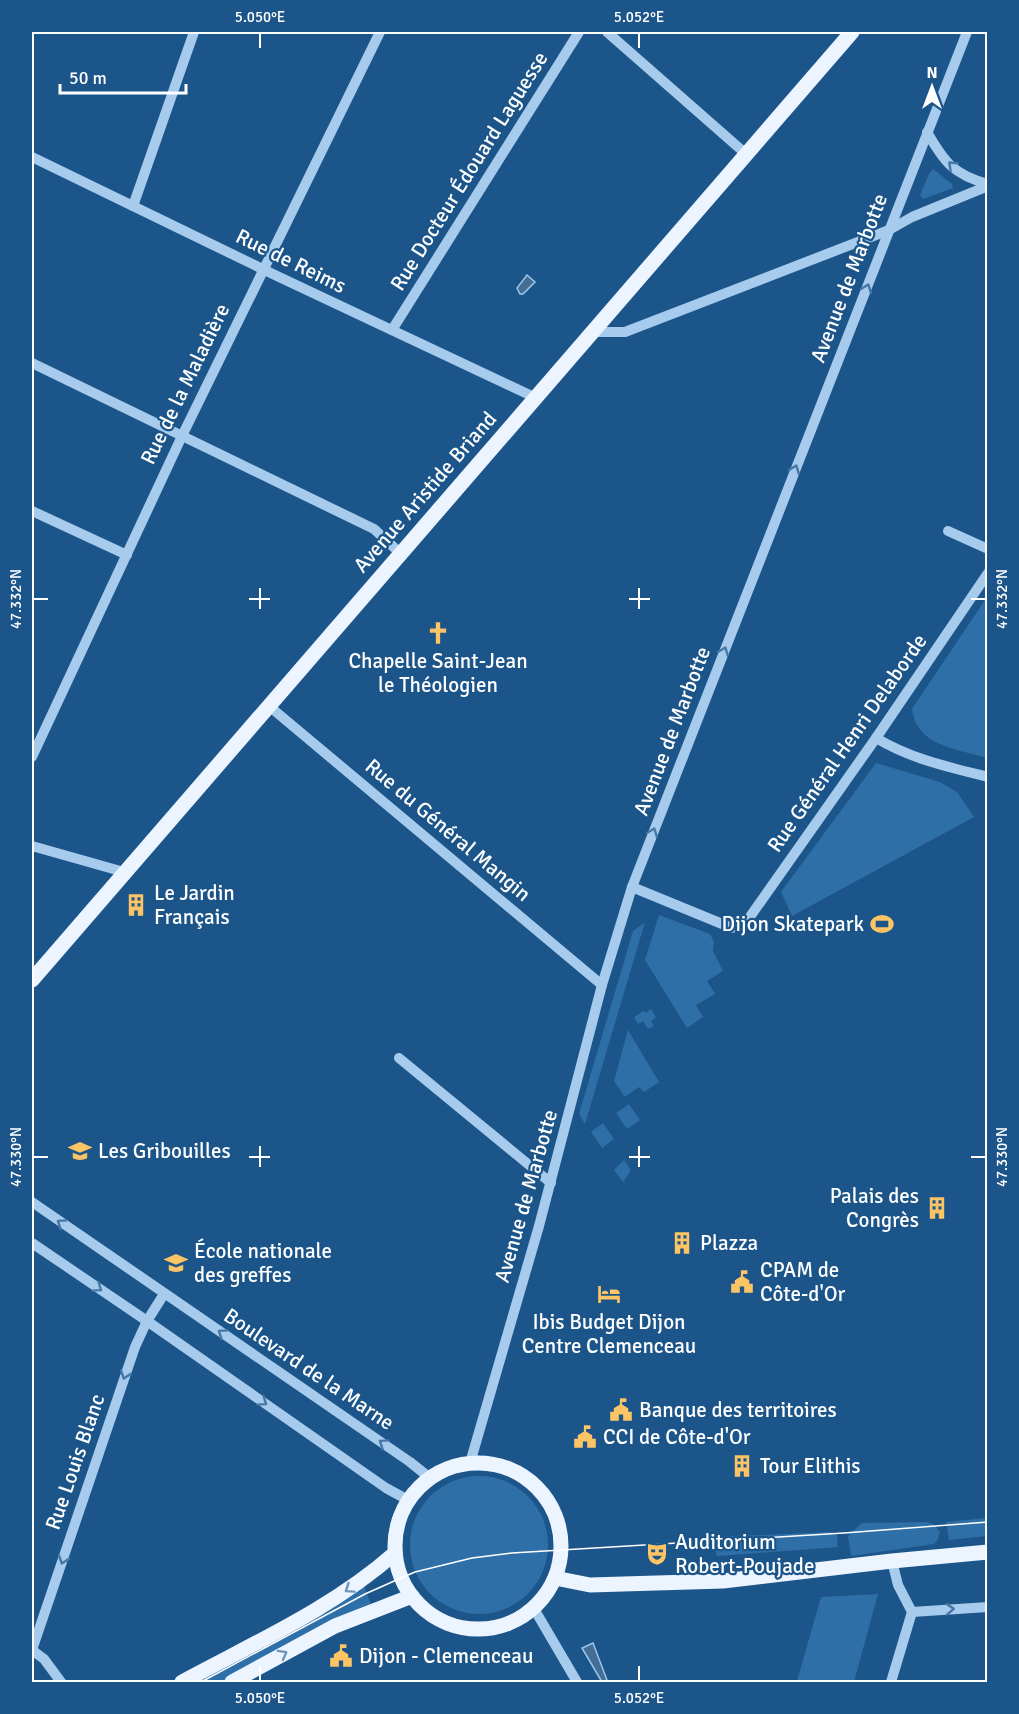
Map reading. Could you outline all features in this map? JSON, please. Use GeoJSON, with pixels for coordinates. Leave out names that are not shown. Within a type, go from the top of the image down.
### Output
{"type":"FeatureCollection","features":[{"type":"Feature","properties":{"kind":"main road","name":"Avenue Aristide Briand"},"geometry":{"type":"LineString","coordinates":[[32,977],[852,32]]}},
{"type":"Feature","properties":{"kind":"main road"},"geometry":{"type":"LineString","coordinates":[[470,1463],[501,1466],[530,1481],[550,1505],[560,1535],[561,1551],[555,1578],[541,1599],[510,1622],[497,1626],[470,1628],[444,1621],[421,1606],[401,1578],[395,1552],[396,1531],[408,1500],[430,1478],[449,1468],[470,1463]]}},
{"type":"Feature","properties":{"kind":"main road"},"geometry":{"type":"LineString","coordinates":[[182,1683],[333,1599],[374,1572],[395,1552]]}},
{"type":"Feature","properties":{"kind":"main road"},"geometry":{"type":"LineString","coordinates":[[555,1578],[590,1585],[723,1581],[987,1552]]}},
{"type":"Feature","properties":{"kind":"main road"},"geometry":{"type":"LineString","coordinates":[[232,1683],[335,1626],[412,1596]]}},
{"type":"Feature","properties":{"kind":"street"},"geometry":{"type":"LineString","coordinates":[[133,206],[194,32]]}},
{"type":"Feature","properties":{"kind":"street","name":"Rue de la Maladière"},"geometry":{"type":"LineString","coordinates":[[32,756],[182,436],[380,32]]}},
{"type":"Feature","properties":{"kind":"street","name":"Rue Docteur Édouard Laguesse"},"geometry":{"type":"LineString","coordinates":[[392,330],[579,32]]}},
{"type":"Feature","properties":{"kind":"street"},"geometry":{"type":"LineString","coordinates":[[607,32],[746,154]]}},
{"type":"Feature","properties":{"kind":"street","name":"Avenue de Marbotte"},"geometry":{"type":"LineString","coordinates":[[470,1463],[551,1183],[602,985],[632,887],[967,32]]}},
{"type":"Feature","properties":{"kind":"street"},"geometry":{"type":"LineString","coordinates":[[927,132],[938,152],[953,168],[968,179],[987,185]]}},
{"type":"Feature","properties":{"kind":"street","name":"Rue de Reims"},"geometry":{"type":"LineString","coordinates":[[32,157],[534,397]]}},
{"type":"Feature","properties":{"kind":"street"},"geometry":{"type":"LineString","coordinates":[[592,332],[625,332],[889,230],[912,217],[987,185]]}},
{"type":"Feature","properties":{"kind":"street"},"geometry":{"type":"LineString","coordinates":[[32,363],[374,529],[400,553]]}},
{"type":"Feature","properties":{"kind":"street"},"geometry":{"type":"LineString","coordinates":[[32,511],[126,555]]}},
{"type":"Feature","properties":{"kind":"street"},"geometry":{"type":"LineString","coordinates":[[948,531],[987,549]]}},
{"type":"Feature","properties":{"kind":"street","name":"Rue Général Henri Delaborde"},"geometry":{"type":"LineString","coordinates":[[632,887],[732,928],[747,921],[876,738],[987,573]]}},
{"type":"Feature","properties":{"kind":"street","name":"Rue du Général Mangin"},"geometry":{"type":"LineString","coordinates":[[269,705],[602,985]]}},
{"type":"Feature","properties":{"kind":"street"},"geometry":{"type":"LineString","coordinates":[[876,738],[895,750],[928,762],[987,777]]}},
{"type":"Feature","properties":{"kind":"street"},"geometry":{"type":"LineString","coordinates":[[32,846],[124,872]]}},
{"type":"Feature","properties":{"kind":"street"},"geometry":{"type":"LineString","coordinates":[[399,1058],[551,1183]]}},
{"type":"Feature","properties":{"kind":"street","name":"Boulevard de la Marne"},"geometry":{"type":"LineString","coordinates":[[32,1202],[430,1478]]}},
{"type":"Feature","properties":{"kind":"street"},"geometry":{"type":"LineString","coordinates":[[32,1244],[378,1482],[408,1500]]}},
{"type":"Feature","properties":{"kind":"street"},"geometry":{"type":"LineString","coordinates":[[147,1321],[164,1294]]}},
{"type":"Feature","properties":{"kind":"street","name":"Rue Louis Blanc"},"geometry":{"type":"LineString","coordinates":[[32,1650],[135,1347],[147,1321]]}},
{"type":"Feature","properties":{"kind":"street"},"geometry":{"type":"LineString","coordinates":[[891,1683],[912,1612],[898,1585],[892,1561]]}},
{"type":"Feature","properties":{"kind":"street"},"geometry":{"type":"LineString","coordinates":[[533,1607],[577,1683]]}},
{"type":"Feature","properties":{"kind":"street"},"geometry":{"type":"LineString","coordinates":[[912,1612],[987,1607]]}},
{"type":"Feature","properties":{"kind":"street"},"geometry":{"type":"LineString","coordinates":[[32,1650],[44,1659],[61,1683]]}},
{"type":"Feature","properties":{"kind":"shaded area"},"geometry":{"type":"Polygon","coordinates":[[[933,169],[952,184],[953,188],[923,199],[920,195],[933,169]]]}},
{"type":"Feature","properties":{"kind":"shaded area"},"geometry":{"type":"Polygon","coordinates":[[[527,275],[535,282],[523,294],[520,294],[517,288],[527,275]]]}},
{"type":"Feature","properties":{"kind":"shaded area"},"geometry":{"type":"Polygon","coordinates":[[[987,597],[988,758],[940,744],[930,738],[921,731],[912,709],[987,597]]]}},
{"type":"Feature","properties":{"kind":"shaded area"},"geometry":{"type":"Polygon","coordinates":[[[876,763],[940,782],[957,792],[974,817],[792,916],[781,892],[876,763]]]}},
{"type":"Feature","properties":{"kind":"shaded area"},"geometry":{"type":"Polygon","coordinates":[[[659,915],[710,934],[714,942],[713,951],[723,971],[707,981],[715,994],[696,1005],[703,1017],[687,1028],[645,960],[659,915]]]}},
{"type":"Feature","properties":{"kind":"shaded area"},"geometry":{"type":"Polygon","coordinates":[[[645,922],[585,1124],[579,1114],[633,931],[645,922]]]}},
{"type":"Feature","properties":{"kind":"shaded area"},"geometry":{"type":"Polygon","coordinates":[[[651,1009],[656,1017],[651,1021],[654,1026],[648,1029],[643,1021],[638,1024],[634,1017],[651,1009]]]}},
{"type":"Feature","properties":{"kind":"shaded area"},"geometry":{"type":"Polygon","coordinates":[[[628,1030],[659,1082],[644,1092],[639,1087],[625,1097],[614,1081],[628,1030]]]}},
{"type":"Feature","properties":{"kind":"shaded area"},"geometry":{"type":"Polygon","coordinates":[[[629,1104],[640,1120],[627,1129],[616,1113],[629,1104]]]}},
{"type":"Feature","properties":{"kind":"shaded area"},"geometry":{"type":"Polygon","coordinates":[[[603,1123],[614,1139],[602,1148],[591,1132],[603,1123]]]}},
{"type":"Feature","properties":{"kind":"shaded area"},"geometry":{"type":"Polygon","coordinates":[[[624,1160],[631,1170],[623,1182],[614,1170],[624,1160]]]}},
{"type":"Feature","properties":{"kind":"shaded area"},"geometry":{"type":"Polygon","coordinates":[[[479,1476],[505,1481],[528,1496],[543,1519],[548,1545],[543,1571],[528,1594],[505,1609],[479,1614],[453,1609],[430,1594],[415,1571],[410,1545],[415,1519],[430,1496],[453,1481],[479,1476]]]}},
{"type":"Feature","properties":{"kind":"shaded area"},"geometry":{"type":"Polygon","coordinates":[[[987,1518],[987,1536],[949,1540],[946,1522],[987,1518]]]}},
{"type":"Feature","properties":{"kind":"shaded area"},"geometry":{"type":"Polygon","coordinates":[[[926,1522],[933,1524],[940,1532],[934,1544],[851,1556],[848,1536],[862,1523],[926,1522]]]}},
{"type":"Feature","properties":{"kind":"shaded area"},"geometry":{"type":"Polygon","coordinates":[[[831,1532],[837,1535],[838,1547],[717,1556],[711,1537],[831,1532]]]}},
{"type":"Feature","properties":{"kind":"shaded area"},"geometry":{"type":"Polygon","coordinates":[[[363,1584],[372,1607],[336,1621],[222,1682],[191,1682],[363,1584]]]}},
{"type":"Feature","properties":{"kind":"shaded area"},"geometry":{"type":"Polygon","coordinates":[[[878,1594],[854,1682],[797,1681],[821,1597],[878,1594]]]}},
{"type":"Feature","properties":{"kind":"shaded area"},"geometry":{"type":"Polygon","coordinates":[[[593,1643],[607,1680],[602,1682],[582,1648],[593,1643]]]}},
{"type":"Feature","properties":{"kind":"tram line"},"geometry":{"type":"LineString","coordinates":[[201,1682],[365,1594],[415,1572],[472,1558],[512,1553],[988,1522]]}},
{"type":"Feature","properties":{"kind":"place","name":"Chapelle Saint-Jean le Théologien"},"geometry":{"type":"Point","coordinates":[438,633]}},
{"type":"Feature","properties":{"kind":"place","name":"Le Jardin Français"},"geometry":{"type":"Point","coordinates":[136,905]}},
{"type":"Feature","properties":{"kind":"place","name":"Dijon Skatepark"},"geometry":{"type":"Point","coordinates":[882,924]}},
{"type":"Feature","properties":{"kind":"place","name":"Les Gribouilles"},"geometry":{"type":"Point","coordinates":[80,1151]}},
{"type":"Feature","properties":{"kind":"place","name":"Palais des Congrès"},"geometry":{"type":"Point","coordinates":[937,1208]}},
{"type":"Feature","properties":{"kind":"place","name":"Plazza"},"geometry":{"type":"Point","coordinates":[682,1243]}},
{"type":"Feature","properties":{"kind":"place","name":"École nationale des greffes"},"geometry":{"type":"Point","coordinates":[176,1263]}},
{"type":"Feature","properties":{"kind":"place","name":"CPAM de Côte-d'Or"},"geometry":{"type":"Point","coordinates":[742,1282]}},
{"type":"Feature","properties":{"kind":"place","name":"Ibis Budget Dijon Centre Clemenceau"},"geometry":{"type":"Point","coordinates":[609,1294]}},
{"type":"Feature","properties":{"kind":"place","name":"Banque des territoires"},"geometry":{"type":"Point","coordinates":[621,1410]}},
{"type":"Feature","properties":{"kind":"place","name":"CCI de Côte-d'Or"},"geometry":{"type":"Point","coordinates":[585,1437]}},
{"type":"Feature","properties":{"kind":"place","name":"Tour Elithis"},"geometry":{"type":"Point","coordinates":[742,1466]}},
{"type":"Feature","properties":{"kind":"place","name":"Auditorium Robert-Poujade"},"geometry":{"type":"Point","coordinates":[657,1554]}},
{"type":"Feature","properties":{"kind":"place","name":"Dijon - Clemenceau"},"geometry":{"type":"Point","coordinates":[341,1656]}}]}
